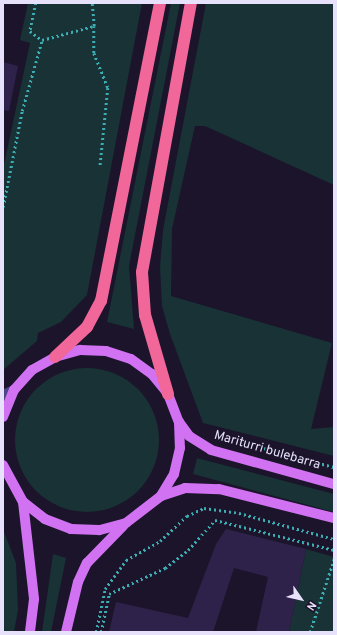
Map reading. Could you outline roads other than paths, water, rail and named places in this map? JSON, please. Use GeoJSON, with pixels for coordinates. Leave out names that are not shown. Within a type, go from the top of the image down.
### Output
{"type":"FeatureCollection","features":[{"type":"Feature","properties":{"kind":"highway"},"geometry":{"type":"LineString","coordinates":[[55,357],[87,327],[101,301],[160,3]]}},
{"type":"Feature","properties":{"kind":"highway"},"geometry":{"type":"LineString","coordinates":[[168,394],[145,315],[142,272],[191,3]]}},
{"type":"Feature","properties":{"kind":"main road"},"geometry":{"type":"LineString","coordinates":[[3,417],[14,390],[32,370],[55,357],[80,350],[106,351],[131,359],[146,370],[168,394],[179,422],[177,461],[161,496]]}},
{"type":"Feature","properties":{"kind":"main road","name":"Mariturri bulebarra"},"geometry":{"type":"LineString","coordinates":[[179,422],[189,436],[211,450],[334,484]]}},
{"type":"Feature","properties":{"kind":"main road"},"geometry":{"type":"LineString","coordinates":[[3,465],[24,502],[45,519],[71,529],[99,530],[126,523]]}},
{"type":"Feature","properties":{"kind":"main road"},"geometry":{"type":"LineString","coordinates":[[66,632],[78,582],[87,563],[126,523],[161,496],[185,488],[220,489],[334,518]]}},
{"type":"Feature","properties":{"kind":"main road"},"geometry":{"type":"LineString","coordinates":[[24,502],[34,599],[30,632]]}},
{"type":"Feature","properties":{"kind":"street"},"geometry":{"type":"LineString","coordinates":[[3,394],[14,390]]}}]}
